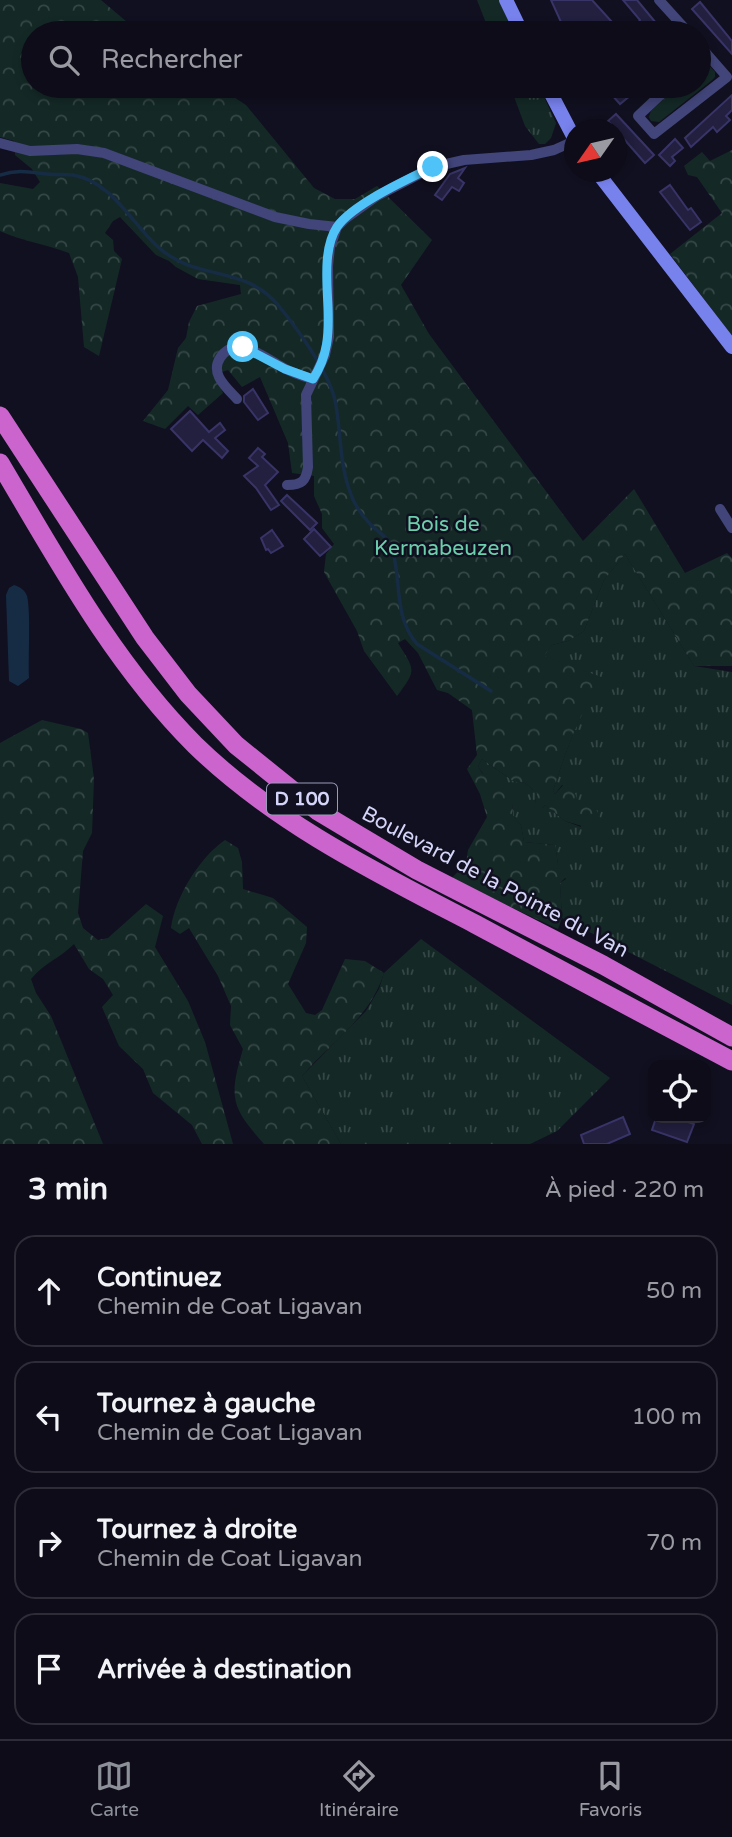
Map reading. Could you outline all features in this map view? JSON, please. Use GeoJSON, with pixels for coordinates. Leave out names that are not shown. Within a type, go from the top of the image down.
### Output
{"type":"FeatureCollection","features":[{"type":"Feature","properties":{"kind":"highway","name":"Boulevard de la Pointe du Van"},"geometry":{"type":"LineString","coordinates":[[0,415],[137,627],[188,694],[236,745],[318,811],[417,870],[603,965],[732,1037]]}},
{"type":"Feature","properties":{"kind":"highway","name":"D 100"},"geometry":{"type":"LineString","coordinates":[[0,463],[123,660],[167,715],[233,778],[270,807],[359,863],[732,1061]]}},
{"type":"Feature","properties":{"kind":"main road"},"geometry":{"type":"LineString","coordinates":[[506,0],[516,21]]}},
{"type":"Feature","properties":{"kind":"main road"},"geometry":{"type":"LineString","coordinates":[[553,98],[564,119]]}},
{"type":"Feature","properties":{"kind":"main road"},"geometry":{"type":"LineString","coordinates":[[605,182],[732,347]]}},
{"type":"Feature","properties":{"kind":"street"},"geometry":{"type":"LineString","coordinates":[[659,0],[678,21]]}},
{"type":"Feature","properties":{"kind":"street"},"geometry":{"type":"LineString","coordinates":[[711,62],[727,77],[711,89]]}},
{"type":"Feature","properties":{"kind":"street"},"geometry":{"type":"LineString","coordinates":[[657,98],[638,116],[654,134],[700,98]]}},
{"type":"Feature","properties":{"kind":"street"},"geometry":{"type":"LineString","coordinates":[[0,143],[30,151],[77,149],[104,153],[275,217],[337,227]]}},
{"type":"Feature","properties":{"kind":"street"},"geometry":{"type":"LineString","coordinates":[[287,485],[301,484],[306,479],[308,467],[305,402],[307,389],[317,371],[329,337],[328,266],[330,247],[337,227],[377,196],[444,163],[531,155],[564,145]]}},
{"type":"Feature","properties":{"kind":"street"},"geometry":{"type":"LineString","coordinates":[[236,399],[219,379],[216,370],[220,358],[233,348],[243,347],[285,369],[317,371]]}},
{"type":"Feature","properties":{"kind":"street"},"geometry":{"type":"LineString","coordinates":[[720,509],[732,528]]}},
{"type":"Feature","properties":{"kind":"green space","name":"Bois de Kermabeuzen"},"geometry":{"type":"Polygon","coordinates":[[[0,0],[101,0],[126,21],[21,21],[21,98],[235,98],[246,105],[314,188],[335,199],[355,199],[377,186],[432,240],[401,285],[429,334],[583,541],[634,489],[685,573],[727,553],[732,558],[732,666],[694,666],[625,554],[604,580],[584,631],[568,641],[552,645],[544,656],[604,678],[580,718],[553,791],[555,794],[567,781],[576,778],[580,788],[575,793],[579,804],[594,805],[601,819],[592,829],[565,821],[545,805],[541,809],[538,808],[535,803],[537,793],[525,783],[513,781],[482,759],[478,766],[482,773],[512,794],[513,816],[521,825],[524,842],[555,845],[558,864],[566,866],[569,874],[560,883],[562,918],[558,929],[451,879],[466,863],[468,850],[487,817],[480,794],[467,769],[477,755],[472,710],[448,693],[437,690],[418,653],[405,639],[398,643],[408,659],[411,675],[397,696],[364,651],[357,631],[324,572],[326,554],[334,544],[322,528],[322,514],[314,496],[314,476],[292,473],[288,443],[260,377],[242,387],[228,370],[215,374],[223,393],[198,415],[188,406],[165,429],[143,421],[168,390],[178,348],[186,338],[189,322],[197,306],[241,294],[240,285],[198,279],[176,267],[156,255],[120,217],[113,221],[105,233],[113,240],[114,251],[122,259],[99,356],[84,347],[78,277],[69,253],[0,231],[0,183],[33,189],[40,182],[32,169],[15,155],[14,141],[0,137],[0,0]]]}},
{"type":"Feature","properties":{"kind":"green space"},"geometry":{"type":"Polygon","coordinates":[[[477,0],[499,0],[509,21],[485,21],[477,0]]]}},
{"type":"Feature","properties":{"kind":"green space"},"geometry":{"type":"Polygon","coordinates":[[[711,67],[715,72],[711,81],[711,67]]]}},
{"type":"Feature","properties":{"kind":"green space"},"geometry":{"type":"Polygon","coordinates":[[[514,98],[545,98],[556,123],[551,138],[545,144],[539,144],[525,126],[514,98]]]}},
{"type":"Feature","properties":{"kind":"green space"},"geometry":{"type":"Polygon","coordinates":[[[665,98],[689,98],[659,122],[651,121],[651,111],[665,98]]]}},
{"type":"Feature","properties":{"kind":"green space"},"geometry":{"type":"Polygon","coordinates":[[[732,150],[732,336],[670,254],[722,213],[697,177],[688,175],[684,166],[702,152],[710,161],[732,150]]]}},
{"type":"Feature","properties":{"kind":"green space"},"geometry":{"type":"Polygon","coordinates":[[[625,554],[694,666],[732,672],[732,1005],[562,918],[560,883],[566,879],[558,864],[555,845],[524,842],[521,825],[513,816],[510,795],[506,789],[489,779],[478,766],[482,759],[513,781],[525,783],[537,793],[535,803],[542,808],[545,805],[565,821],[581,827],[578,803],[573,794],[562,785],[555,794],[553,791],[580,718],[603,678],[543,656],[552,645],[568,641],[584,631],[604,580],[625,554]]]}},
{"type":"Feature","properties":{"kind":"green space"},"geometry":{"type":"Polygon","coordinates":[[[42,720],[88,733],[94,779],[92,833],[83,851],[78,913],[83,928],[98,940],[108,938],[146,904],[163,916],[155,947],[188,1001],[205,1042],[233,1144],[202,1144],[192,1125],[153,1093],[143,1069],[119,1046],[102,1007],[113,995],[103,979],[89,969],[74,944],[31,979],[36,993],[51,1016],[103,1144],[0,1144],[0,743],[42,720]]]}},
{"type":"Feature","properties":{"kind":"green space"},"geometry":{"type":"Polygon","coordinates":[[[225,840],[238,848],[242,862],[243,889],[273,898],[307,927],[306,943],[288,984],[306,1013],[315,1015],[322,1010],[345,959],[365,961],[384,973],[378,989],[360,1016],[302,1076],[341,1144],[264,1144],[244,1120],[235,1100],[236,1079],[243,1049],[230,1025],[231,1006],[218,976],[189,928],[180,934],[171,928],[173,916],[190,879],[225,840]]]}},
{"type":"Feature","properties":{"kind":"green space"},"geometry":{"type":"Polygon","coordinates":[[[421,939],[610,1078],[557,1131],[530,1144],[341,1144],[302,1076],[366,1011],[379,989],[384,973],[421,939]]]}},
{"type":"Feature","properties":{"kind":"water"},"geometry":{"type":"Polygon","coordinates":[[[14,585],[26,594],[29,613],[29,678],[18,686],[9,681],[6,595],[14,585]]]}},
{"type":"Feature","properties":{"kind":"building"},"geometry":{"type":"Polygon","coordinates":[[[551,0],[592,0],[611,21],[561,21],[551,0]]]}},
{"type":"Feature","properties":{"kind":"building"},"geometry":{"type":"Polygon","coordinates":[[[623,0],[637,0],[654,21],[640,20],[623,0]]]}},
{"type":"Feature","properties":{"kind":"building"},"geometry":{"type":"Polygon","coordinates":[[[700,2],[732,41],[732,54],[711,30],[711,21],[703,21],[692,9],[700,2]]]}},
{"type":"Feature","properties":{"kind":"building"},"geometry":{"type":"Polygon","coordinates":[[[732,95],[732,110],[726,116],[730,120],[717,132],[713,127],[691,147],[685,138],[732,95]]]}},
{"type":"Feature","properties":{"kind":"building"},"geometry":{"type":"Polygon","coordinates":[[[615,98],[627,98],[620,104],[615,98]]]}},
{"type":"Feature","properties":{"kind":"building"},"geometry":{"type":"Polygon","coordinates":[[[627,126],[654,155],[645,163],[627,143],[627,126]]]}},
{"type":"Feature","properties":{"kind":"building"},"geometry":{"type":"Polygon","coordinates":[[[675,139],[683,148],[672,157],[675,161],[670,166],[659,155],[675,139]]]}},
{"type":"Feature","properties":{"kind":"building"},"geometry":{"type":"Polygon","coordinates":[[[465,168],[458,178],[464,183],[459,191],[452,187],[442,200],[435,195],[450,174],[465,168]]]}},
{"type":"Feature","properties":{"kind":"building"},"geometry":{"type":"Polygon","coordinates":[[[670,185],[688,210],[691,208],[701,222],[690,230],[660,192],[670,185]]]}},
{"type":"Feature","properties":{"kind":"building"},"geometry":{"type":"Polygon","coordinates":[[[253,389],[268,413],[258,420],[244,402],[244,396],[253,389]]]}},
{"type":"Feature","properties":{"kind":"building"},"geometry":{"type":"Polygon","coordinates":[[[190,411],[209,432],[220,423],[225,430],[215,438],[228,451],[222,458],[203,440],[192,451],[171,429],[190,411]]]}},
{"type":"Feature","properties":{"kind":"building"},"geometry":{"type":"Polygon","coordinates":[[[258,448],[265,454],[262,457],[278,472],[265,485],[279,505],[271,510],[244,476],[258,466],[249,458],[258,448]]]}},
{"type":"Feature","properties":{"kind":"building"},"geometry":{"type":"Polygon","coordinates":[[[287,495],[317,523],[310,530],[281,501],[287,495]]]}},
{"type":"Feature","properties":{"kind":"building"},"geometry":{"type":"Polygon","coordinates":[[[314,529],[331,547],[320,556],[304,539],[314,529]]]}},
{"type":"Feature","properties":{"kind":"building"},"geometry":{"type":"Polygon","coordinates":[[[272,530],[283,546],[271,553],[266,550],[261,538],[272,530]]]}},
{"type":"Feature","properties":{"kind":"building"},"geometry":{"type":"Polygon","coordinates":[[[623,1117],[630,1134],[607,1144],[584,1144],[581,1135],[623,1117]]]}},
{"type":"Feature","properties":{"kind":"building"},"geometry":{"type":"Polygon","coordinates":[[[654,1123],[694,1124],[687,1142],[652,1130],[654,1123]]]}},
{"type":"Feature","properties":{"kind":"waterway"},"geometry":{"type":"LineString","coordinates":[[0,175],[24,172],[73,175],[87,179],[110,194],[147,236],[172,257],[187,265],[250,284],[265,292],[278,305],[311,350],[326,376],[335,400],[343,467],[349,489],[364,517],[391,544],[401,610],[409,633],[417,644],[491,691]]}},
{"type":"Feature","properties":{"kind":"route"},"geometry":{"type":"LineString","coordinates":[[243,347],[285,369],[313,379],[326,355],[329,337],[328,266],[330,247],[337,227],[377,196],[433,167]]}}]}
